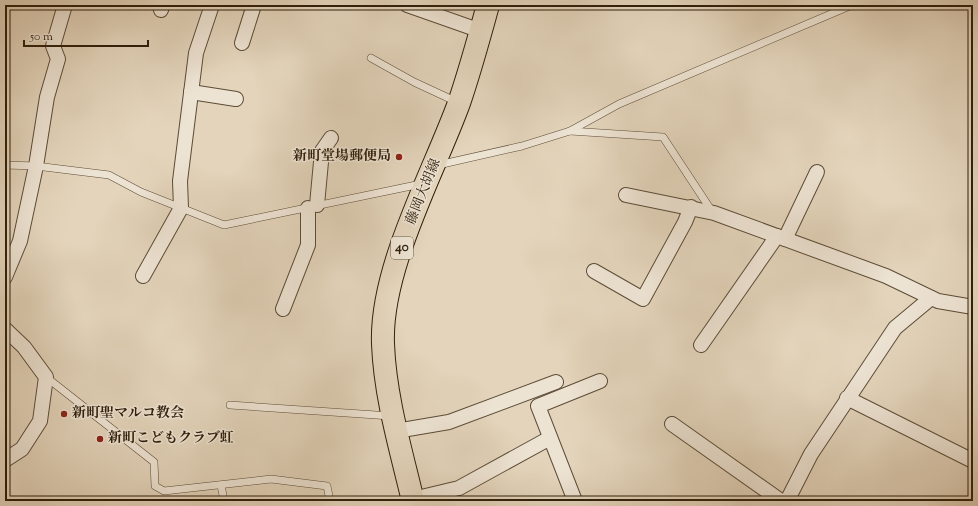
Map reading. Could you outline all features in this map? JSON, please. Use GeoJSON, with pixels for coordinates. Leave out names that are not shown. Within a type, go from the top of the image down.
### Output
{"type":"FeatureCollection","features":[{"type":"Feature","properties":{"kind":"main road","name":"藤岡大胡線"},"geometry":{"type":"LineString","coordinates":[[413,500],[388,395],[383,344],[385,313],[397,262],[459,103],[488,5]]}},
{"type":"Feature","properties":{"kind":"street"},"geometry":{"type":"LineString","coordinates":[[5,277],[20,241],[36,166],[48,97],[58,59],[53,46],[64,5]]}},
{"type":"Feature","properties":{"kind":"street"},"geometry":{"type":"LineString","coordinates":[[143,276],[182,208],[180,181],[196,53],[212,5]]}},
{"type":"Feature","properties":{"kind":"street"},"geometry":{"type":"LineString","coordinates":[[242,43],[254,5]]}},
{"type":"Feature","properties":{"kind":"street"},"geometry":{"type":"LineString","coordinates":[[407,5],[481,31]]}},
{"type":"Feature","properties":{"kind":"street"},"geometry":{"type":"LineString","coordinates":[[191,92],[236,99]]}},
{"type":"Feature","properties":{"kind":"street"},"geometry":{"type":"LineString","coordinates":[[282,309],[308,245],[312,206],[322,150],[331,138]]}},
{"type":"Feature","properties":{"kind":"street"},"geometry":{"type":"LineString","coordinates":[[701,345],[781,237],[817,172]]}},
{"type":"Feature","properties":{"kind":"street"},"geometry":{"type":"LineString","coordinates":[[626,195],[691,207],[714,213],[886,276],[938,301],[973,306]]}},
{"type":"Feature","properties":{"kind":"street"},"geometry":{"type":"LineString","coordinates":[[594,272],[644,299],[685,222],[691,207]]}},
{"type":"Feature","properties":{"kind":"street"},"geometry":{"type":"LineString","coordinates":[[787,501],[811,454],[894,328],[931,298]]}},
{"type":"Feature","properties":{"kind":"street"},"geometry":{"type":"LineString","coordinates":[[5,329],[24,347],[46,377],[40,421],[22,449],[5,460]]}},
{"type":"Feature","properties":{"kind":"street"},"geometry":{"type":"LineString","coordinates":[[575,501],[538,406],[600,381]]}},
{"type":"Feature","properties":{"kind":"street"},"geometry":{"type":"LineString","coordinates":[[395,423],[449,422],[556,382]]}},
{"type":"Feature","properties":{"kind":"street"},"geometry":{"type":"LineString","coordinates":[[847,398],[973,461]]}},
{"type":"Feature","properties":{"kind":"street"},"geometry":{"type":"LineString","coordinates":[[672,424],[781,501]]}},
{"type":"Feature","properties":{"kind":"street"},"geometry":{"type":"LineString","coordinates":[[413,500],[459,488],[550,438]]}},
{"type":"Feature","properties":{"kind":"lane"},"geometry":{"type":"LineString","coordinates":[[5,165],[36,166],[109,175],[141,192],[224,225],[312,206],[431,174],[570,131],[619,104],[852,5]]}},
{"type":"Feature","properties":{"kind":"lane"},"geometry":{"type":"LineString","coordinates":[[371,58],[414,82],[459,103]]}},
{"type":"Feature","properties":{"kind":"lane"},"geometry":{"type":"LineString","coordinates":[[570,131],[663,137],[714,213]]}},
{"type":"Feature","properties":{"kind":"lane"},"geometry":{"type":"LineString","coordinates":[[46,377],[154,462],[155,486],[164,491],[271,479],[327,486],[330,501]]}},
{"type":"Feature","properties":{"kind":"lane"},"geometry":{"type":"LineString","coordinates":[[230,405],[395,423]]}},
{"type":"Feature","properties":{"kind":"lane"},"geometry":{"type":"LineString","coordinates":[[221,485],[224,501]]}},
{"type":"Feature","properties":{"kind":"place","name":"新町堂場郵便局"},"geometry":{"type":"Point","coordinates":[399,157]}},
{"type":"Feature","properties":{"kind":"place","name":"新町聖マルコ教会"},"geometry":{"type":"Point","coordinates":[64,414]}},
{"type":"Feature","properties":{"kind":"place","name":"新町こどもクラブ虹"},"geometry":{"type":"Point","coordinates":[100,439]}}]}
